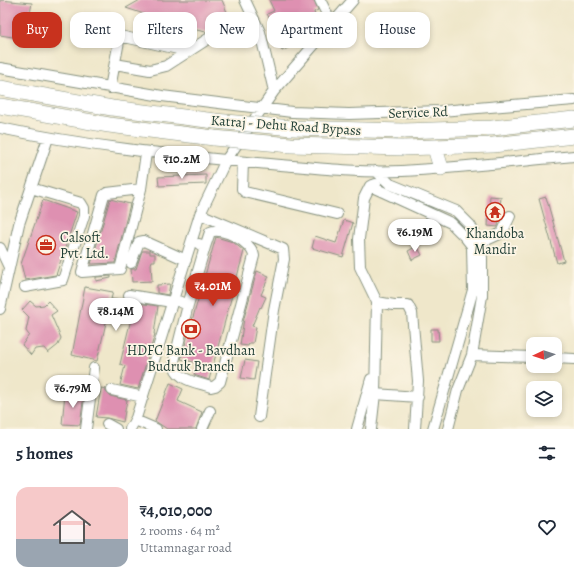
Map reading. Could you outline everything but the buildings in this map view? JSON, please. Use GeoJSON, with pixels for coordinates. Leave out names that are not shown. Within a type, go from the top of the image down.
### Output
{"type":"FeatureCollection","features":[{"type":"Feature","properties":{"kind":"highway","name":"Katraj - Dehu Road Bypass"},"geometry":{"type":"LineString","coordinates":[[0,88],[125,110],[215,121],[292,128],[403,131],[492,128],[574,119]]}},
{"type":"Feature","properties":{"kind":"highway","name":"Katraj - Dehu Road Bypass"},"geometry":{"type":"LineString","coordinates":[[0,106],[109,125],[214,138],[291,145],[435,148],[493,145],[574,136]]}},
{"type":"Feature","properties":{"kind":"highway"},"geometry":{"type":"LineString","coordinates":[[435,148],[441,168]]}},
{"type":"Feature","properties":{"kind":"street"},"geometry":{"type":"LineString","coordinates":[[245,0],[260,32],[274,91]]}},
{"type":"Feature","properties":{"kind":"street"},"geometry":{"type":"LineString","coordinates":[[320,0],[326,12]]}},
{"type":"Feature","properties":{"kind":"street"},"geometry":{"type":"LineString","coordinates":[[342,12],[353,0]]}},
{"type":"Feature","properties":{"kind":"street"},"geometry":{"type":"LineString","coordinates":[[110,88],[120,36],[187,51]]}},
{"type":"Feature","properties":{"kind":"street"},"geometry":{"type":"LineString","coordinates":[[115,64],[150,70],[166,66],[205,40]]}},
{"type":"Feature","properties":{"kind":"street"},"geometry":{"type":"LineString","coordinates":[[156,429],[132,425],[143,397],[200,214],[226,160],[274,91],[311,48]]}},
{"type":"Feature","properties":{"kind":"street","name":"Service Rd"},"geometry":{"type":"LineString","coordinates":[[0,68],[110,88],[262,109],[349,114],[403,113],[490,108],[574,100]]}},
{"type":"Feature","properties":{"kind":"street"},"geometry":{"type":"LineString","coordinates":[[0,128],[48,138],[146,153],[243,162],[376,171],[494,164],[574,156]]}},
{"type":"Feature","properties":{"kind":"street"},"geometry":{"type":"LineString","coordinates":[[0,308],[19,224],[48,138]]}},
{"type":"Feature","properties":{"kind":"street"},"geometry":{"type":"LineString","coordinates":[[141,189],[107,193],[104,195],[82,272],[120,269],[141,189],[146,153]]}},
{"type":"Feature","properties":{"kind":"street"},"geometry":{"type":"LineString","coordinates":[[243,162],[242,188],[244,192],[337,214]]}},
{"type":"Feature","properties":{"kind":"street"},"geometry":{"type":"LineString","coordinates":[[362,170],[370,186],[450,223],[466,237],[472,246],[473,290],[433,429]]}},
{"type":"Feature","properties":{"kind":"street"},"geometry":{"type":"LineString","coordinates":[[376,171],[385,180],[456,211],[470,225],[480,243],[482,258],[482,296],[472,355],[458,390],[448,429]]}},
{"type":"Feature","properties":{"kind":"street"},"geometry":{"type":"LineString","coordinates":[[371,429],[374,394],[377,302],[360,267],[359,239],[364,198],[370,186],[385,180]]}},
{"type":"Feature","properties":{"kind":"street"},"geometry":{"type":"LineString","coordinates":[[25,287],[63,280],[84,216],[84,208],[81,204],[31,188]]}},
{"type":"Feature","properties":{"kind":"street"},"geometry":{"type":"LineString","coordinates":[[200,214],[282,249],[284,259],[274,310],[259,417]]}},
{"type":"Feature","properties":{"kind":"street"},"geometry":{"type":"LineString","coordinates":[[480,243],[502,233],[510,216]]}},
{"type":"Feature","properties":{"kind":"street"},"geometry":{"type":"LineString","coordinates":[[218,231],[244,240],[253,250],[254,256],[220,382],[216,386],[211,387],[183,378],[176,373],[174,367],[175,354],[188,305],[210,232],[218,231]]}},
{"type":"Feature","properties":{"kind":"street"},"geometry":{"type":"LineString","coordinates":[[131,263],[137,244],[144,240],[186,260]]}},
{"type":"Feature","properties":{"kind":"street"},"geometry":{"type":"LineString","coordinates":[[191,242],[205,246]]}},
{"type":"Feature","properties":{"kind":"street"},"geometry":{"type":"LineString","coordinates":[[0,248],[9,267]]}},
{"type":"Feature","properties":{"kind":"street"},"geometry":{"type":"LineString","coordinates":[[129,295],[173,300],[188,305]]}},
{"type":"Feature","properties":{"kind":"street"},"geometry":{"type":"LineString","coordinates":[[377,302],[394,305],[408,305],[412,313],[418,397],[415,429]]}},
{"type":"Feature","properties":{"kind":"street"},"geometry":{"type":"LineString","coordinates":[[472,355],[526,357]]}},
{"type":"Feature","properties":{"kind":"street"},"geometry":{"type":"LineString","coordinates":[[562,358],[574,359]]}},
{"type":"Feature","properties":{"kind":"street"},"geometry":{"type":"LineString","coordinates":[[86,429],[94,368]]}},
{"type":"Feature","properties":{"kind":"street"},"geometry":{"type":"LineString","coordinates":[[357,429],[374,368]]}},
{"type":"Feature","properties":{"kind":"street"},"geometry":{"type":"LineString","coordinates":[[112,390],[143,397]]}},
{"type":"Feature","properties":{"kind":"street"},"geometry":{"type":"LineString","coordinates":[[374,394],[418,397]]}},
{"type":"Feature","properties":{"kind":"street"},"geometry":{"type":"LineString","coordinates":[[202,429],[210,411]]}},
{"type":"Feature","properties":{"kind":"place","name":"Khandoba Mandir"},"geometry":{"type":"Point","coordinates":[495,212]}},
{"type":"Feature","properties":{"kind":"place","name":"Calsoft Pvt. Ltd."},"geometry":{"type":"Point","coordinates":[46,245]}},
{"type":"Feature","properties":{"kind":"place","name":"HDFC Bank - Bavdhan Budruk Branch"},"geometry":{"type":"Point","coordinates":[191,329]}}]}
